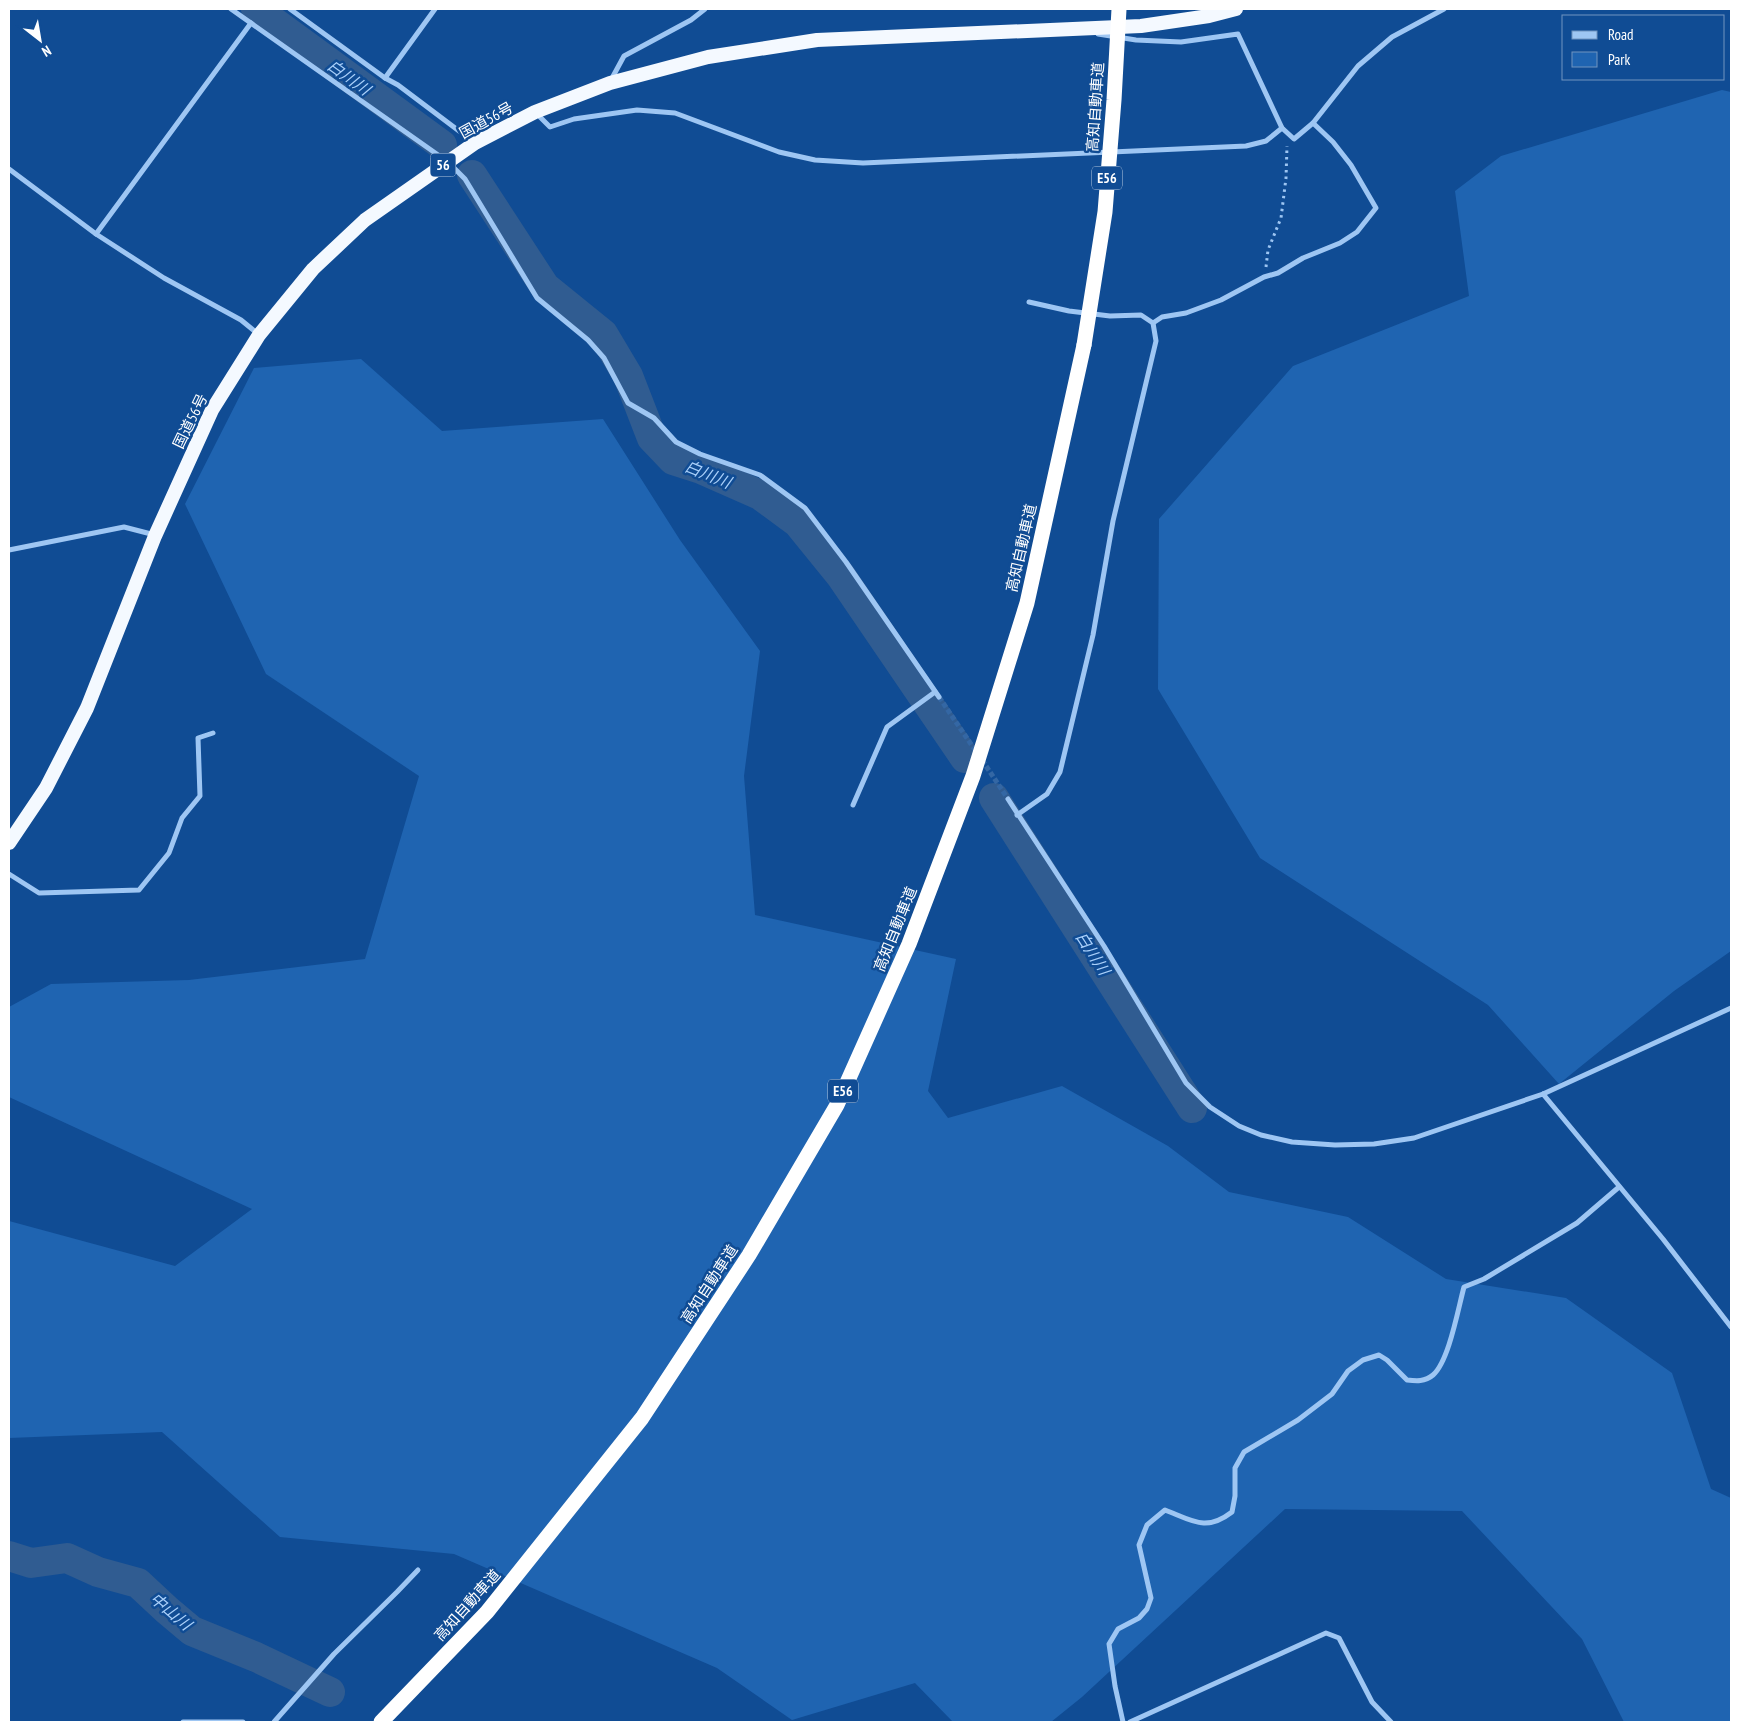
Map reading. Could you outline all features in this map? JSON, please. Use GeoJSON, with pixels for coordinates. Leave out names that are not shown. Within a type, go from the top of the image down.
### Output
{"type":"FeatureCollection","features":[{"type":"Feature","properties":{"kind":"highway","name":"高知自動車道"},"geometry":{"type":"LineString","coordinates":[[381,1722],[487,1612],[642,1418],[749,1255],[837,1105],[909,944],[973,776],[1027,603],[1084,345],[1105,212],[1119,9]]}},
{"type":"Feature","properties":{"kind":"highway","name":"国道56号"},"geometry":{"type":"LineString","coordinates":[[9,843],[46,788],[87,708],[155,536],[212,410],[259,335],[313,269],[365,220],[475,143],[535,112],[610,83],[708,57],[817,40],[1141,26],[1236,9]]}},
{"type":"Feature","properties":{"kind":"street"},"geometry":{"type":"LineString","coordinates":[[231,9],[420,140],[448,162],[465,179],[537,298],[588,340],[604,358],[628,403],[654,418],[676,442],[700,454],[760,475],[805,508],[846,562],[939,697]]}},
{"type":"Feature","properties":{"kind":"street"},"geometry":{"type":"LineString","coordinates":[[290,9],[385,78],[398,85],[475,143]]}},
{"type":"Feature","properties":{"kind":"street"},"geometry":{"type":"LineString","coordinates":[[385,78],[435,9]]}},
{"type":"Feature","properties":{"kind":"street"},"geometry":{"type":"LineString","coordinates":[[610,83],[624,56],[691,20],[705,9]]}},
{"type":"Feature","properties":{"kind":"street"},"geometry":{"type":"LineString","coordinates":[[1078,30],[1136,40],[1181,42],[1238,34],[1282,128],[1294,139],[1313,123],[1358,66],[1392,36],[1444,9]]}},
{"type":"Feature","properties":{"kind":"street"},"geometry":{"type":"LineString","coordinates":[[96,234],[251,23]]}},
{"type":"Feature","properties":{"kind":"street"},"geometry":{"type":"LineString","coordinates":[[535,112],[550,127],[574,119],[637,110],[675,113],[779,152],[815,160],[863,163],[1246,146],[1266,141],[1282,128]]}},
{"type":"Feature","properties":{"kind":"street"},"geometry":{"type":"LineString","coordinates":[[1153,323],[1162,317],[1186,313],[1221,300],[1357,232],[1376,208],[1352,165],[1333,142],[1313,123]]}},
{"type":"Feature","properties":{"kind":"street"},"geometry":{"type":"LineString","coordinates":[[9,169],[96,234],[164,278],[241,320],[259,335]]}},
{"type":"Feature","properties":{"kind":"street"},"geometry":{"type":"LineString","coordinates":[[1017,815],[1047,794],[1060,772],[1093,635],[1113,521],[1156,341],[1153,323],[1141,315],[1110,316],[1069,312],[1029,302]]}},
{"type":"Feature","properties":{"kind":"street"},"geometry":{"type":"LineString","coordinates":[[9,550],[124,527],[155,536]]}},
{"type":"Feature","properties":{"kind":"street"},"geometry":{"type":"LineString","coordinates":[[853,805],[887,727],[935,692]]}},
{"type":"Feature","properties":{"kind":"street"},"geometry":{"type":"LineString","coordinates":[[9,874],[39,893],[139,890],[169,853],[182,818],[200,796],[198,738],[213,733]]}},
{"type":"Feature","properties":{"kind":"street"},"geometry":{"type":"LineString","coordinates":[[1008,799],[1104,946],[1186,1083],[1210,1107],[1239,1126],[1261,1135],[1292,1142],[1335,1146],[1374,1144],[1414,1138],[1543,1094],[1731,1008]]}},
{"type":"Feature","properties":{"kind":"street"},"geometry":{"type":"LineString","coordinates":[[1543,1094],[1663,1239],[1731,1327]]}},
{"type":"Feature","properties":{"kind":"street"},"geometry":{"type":"LineString","coordinates":[[1123,1722],[1115,1686],[1109,1644],[1118,1629],[1139,1618],[1147,1609],[1151,1598],[1139,1545],[1147,1525],[1165,1510],[1196,1523],[1206,1525],[1222,1520],[1232,1512],[1235,1496],[1235,1468],[1244,1452],[1298,1420],[1326,1399],[1332,1394],[1348,1371],[1363,1360],[1379,1355],[1387,1360],[1407,1380],[1419,1382],[1432,1376],[1440,1367],[1446,1352],[1464,1287],[1484,1279],[1577,1223],[1619,1187]]}},
{"type":"Feature","properties":{"kind":"street"},"geometry":{"type":"LineString","coordinates":[[274,1722],[334,1654],[418,1570]]}},
{"type":"Feature","properties":{"kind":"street"},"geometry":{"type":"LineString","coordinates":[[1130,1722],[1326,1633],[1339,1638],[1372,1702],[1391,1722]]}},
{"type":"Feature","properties":{"kind":"street"},"geometry":{"type":"LineString","coordinates":[[183,1722],[243,1722]]}},
{"type":"Feature","properties":{"kind":"path"},"geometry":{"type":"LineString","coordinates":[[1264,277],[1268,250],[1281,218],[1286,178],[1286,147],[1294,139]]}},
{"type":"Feature","properties":{"kind":"green space"},"geometry":{"type":"Polygon","coordinates":[[[1722,90],[1731,92],[1731,951],[1674,991],[1559,1084],[1488,1005],[1260,858],[1158,689],[1159,519],[1293,366],[1469,296],[1455,191],[1501,156],[1722,90]]]}},
{"type":"Feature","properties":{"kind":"green space"},"geometry":{"type":"Polygon","coordinates":[[[361,359],[442,431],[603,419],[680,540],[760,651],[744,776],[755,915],[956,959],[928,1091],[948,1118],[1062,1086],[1168,1146],[1229,1192],[1348,1217],[1446,1279],[1566,1298],[1672,1373],[1711,1489],[1731,1498],[1731,1722],[1624,1722],[1582,1639],[1462,1511],[1285,1509],[1082,1697],[1051,1722],[953,1722],[915,1683],[792,1720],[717,1668],[454,1554],[280,1537],[162,1432],[9,1438],[9,1221],[175,1266],[252,1209],[9,1097],[9,1007],[51,984],[189,980],[365,959],[419,776],[266,674],[185,504],[254,368],[361,359]]]}},
{"type":"Feature","properties":{"kind":"waterway","name":"白川川"},"geometry":{"type":"LineString","coordinates":[[256,9],[442,145]]}},
{"type":"Feature","properties":{"kind":"waterway","name":"白川川"},"geometry":{"type":"LineString","coordinates":[[472,175],[545,287],[603,334],[628,376],[652,438],[673,460],[701,469],[760,495],[798,523],[841,576],[965,758]]}},
{"type":"Feature","properties":{"kind":"waterway","name":"白川川"},"geometry":{"type":"LineString","coordinates":[[994,798],[1192,1108]]}},
{"type":"Feature","properties":{"kind":"waterway","name":"中山川"},"geometry":{"type":"LineString","coordinates":[[9,1556],[31,1563],[67,1558],[98,1572],[138,1583],[192,1631],[256,1657],[330,1692]]}},
{"type":"Feature","properties":{"kind":"tunnel"},"geometry":{"type":"LineString","coordinates":[[939,697],[977,753]]}},
{"type":"Feature","properties":{"kind":"tunnel"},"geometry":{"type":"LineString","coordinates":[[982,760],[1008,799]]}}]}
